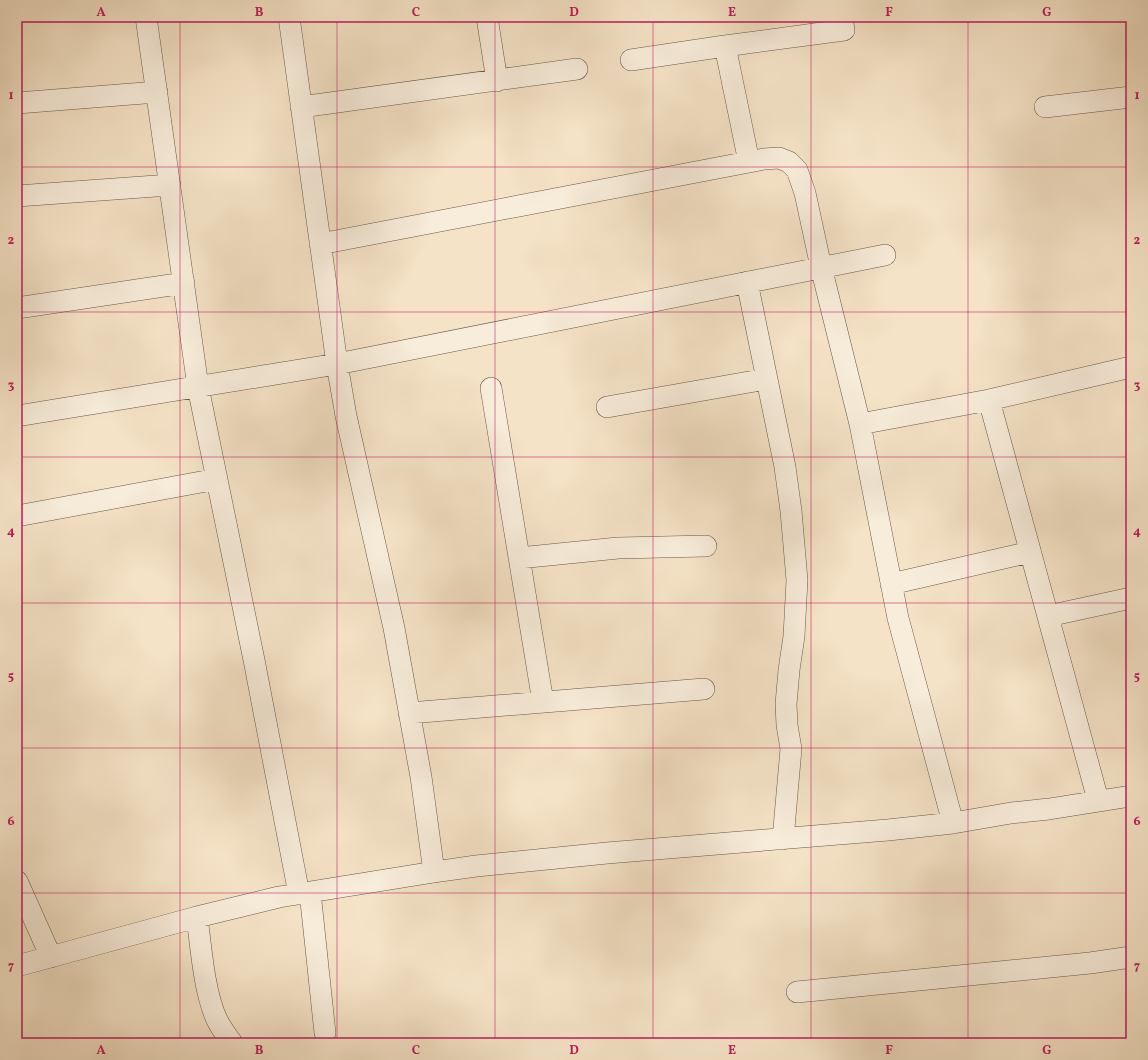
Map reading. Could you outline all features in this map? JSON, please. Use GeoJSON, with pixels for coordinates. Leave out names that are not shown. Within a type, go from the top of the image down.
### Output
{"type":"FeatureCollection","features":[{"type":"Feature","properties":{"kind":"street"},"geometry":{"type":"LineString","coordinates":[[146,17],[198,386],[252,652],[304,893],[325,1032]]}},
{"type":"Feature","properties":{"kind":"street"},"geometry":{"type":"LineString","coordinates":[[288,17],[337,364],[346,416],[394,628],[421,777],[434,872]]}},
{"type":"Feature","properties":{"kind":"street"},"geometry":{"type":"LineString","coordinates":[[487,17],[497,81]]}},
{"type":"Feature","properties":{"kind":"street"},"geometry":{"type":"LineString","coordinates":[[631,60],[844,30],[842,17]]}},
{"type":"Feature","properties":{"kind":"street"},"geometry":{"type":"LineString","coordinates":[[725,46],[749,162]]}},
{"type":"Feature","properties":{"kind":"street"},"geometry":{"type":"LineString","coordinates":[[301,107],[577,69]]}},
{"type":"Feature","properties":{"kind":"street"},"geometry":{"type":"LineString","coordinates":[[17,103],[157,92]]}},
{"type":"Feature","properties":{"kind":"street"},"geometry":{"type":"LineString","coordinates":[[1045,107],[1131,98]]}},
{"type":"Feature","properties":{"kind":"street"},"geometry":{"type":"LineString","coordinates":[[320,244],[749,162],[778,158],[789,162],[796,170],[805,193],[821,268],[860,424],[898,618],[953,823]]}},
{"type":"Feature","properties":{"kind":"street"},"geometry":{"type":"LineString","coordinates":[[17,196],[170,185]]}},
{"type":"Feature","properties":{"kind":"street"},"geometry":{"type":"LineString","coordinates":[[17,416],[337,364],[885,255]]}},
{"type":"Feature","properties":{"kind":"street"},"geometry":{"type":"LineString","coordinates":[[747,282],[785,467],[791,511],[796,580],[794,636],[786,697],[787,725],[791,749],[783,839]]}},
{"type":"Feature","properties":{"kind":"street"},"geometry":{"type":"LineString","coordinates":[[17,308],[184,283]]}},
{"type":"Feature","properties":{"kind":"street"},"geometry":{"type":"LineString","coordinates":[[860,424],[989,400],[1131,369]]}},
{"type":"Feature","properties":{"kind":"street"},"geometry":{"type":"LineString","coordinates":[[608,407],[766,379]]}},
{"type":"Feature","properties":{"kind":"street"},"geometry":{"type":"LineString","coordinates":[[491,388],[543,702]]}},
{"type":"Feature","properties":{"kind":"street"},"geometry":{"type":"LineString","coordinates":[[989,400],[1098,800]]}},
{"type":"Feature","properties":{"kind":"street"},"geometry":{"type":"LineString","coordinates":[[17,516],[217,479]]}},
{"type":"Feature","properties":{"kind":"street"},"geometry":{"type":"LineString","coordinates":[[519,558],[618,548],[706,546]]}},
{"type":"Feature","properties":{"kind":"street"},"geometry":{"type":"LineString","coordinates":[[891,584],[1030,552]]}},
{"type":"Feature","properties":{"kind":"street"},"geometry":{"type":"LineString","coordinates":[[1048,616],[1131,598]]}},
{"type":"Feature","properties":{"kind":"street"},"geometry":{"type":"LineString","coordinates":[[409,713],[704,689]]}},
{"type":"Feature","properties":{"kind":"street"},"geometry":{"type":"LineString","coordinates":[[17,966],[197,917],[279,897],[434,872],[476,866],[953,823],[1131,796]]}},
{"type":"Feature","properties":{"kind":"street"},"geometry":{"type":"LineString","coordinates":[[17,881],[52,957]]}},
{"type":"Feature","properties":{"kind":"street"},"geometry":{"type":"LineString","coordinates":[[197,917],[206,982],[211,1001],[217,1019],[232,1043]]}},
{"type":"Feature","properties":{"kind":"street"},"geometry":{"type":"LineString","coordinates":[[797,992],[1083,964],[1131,957]]}}]}
